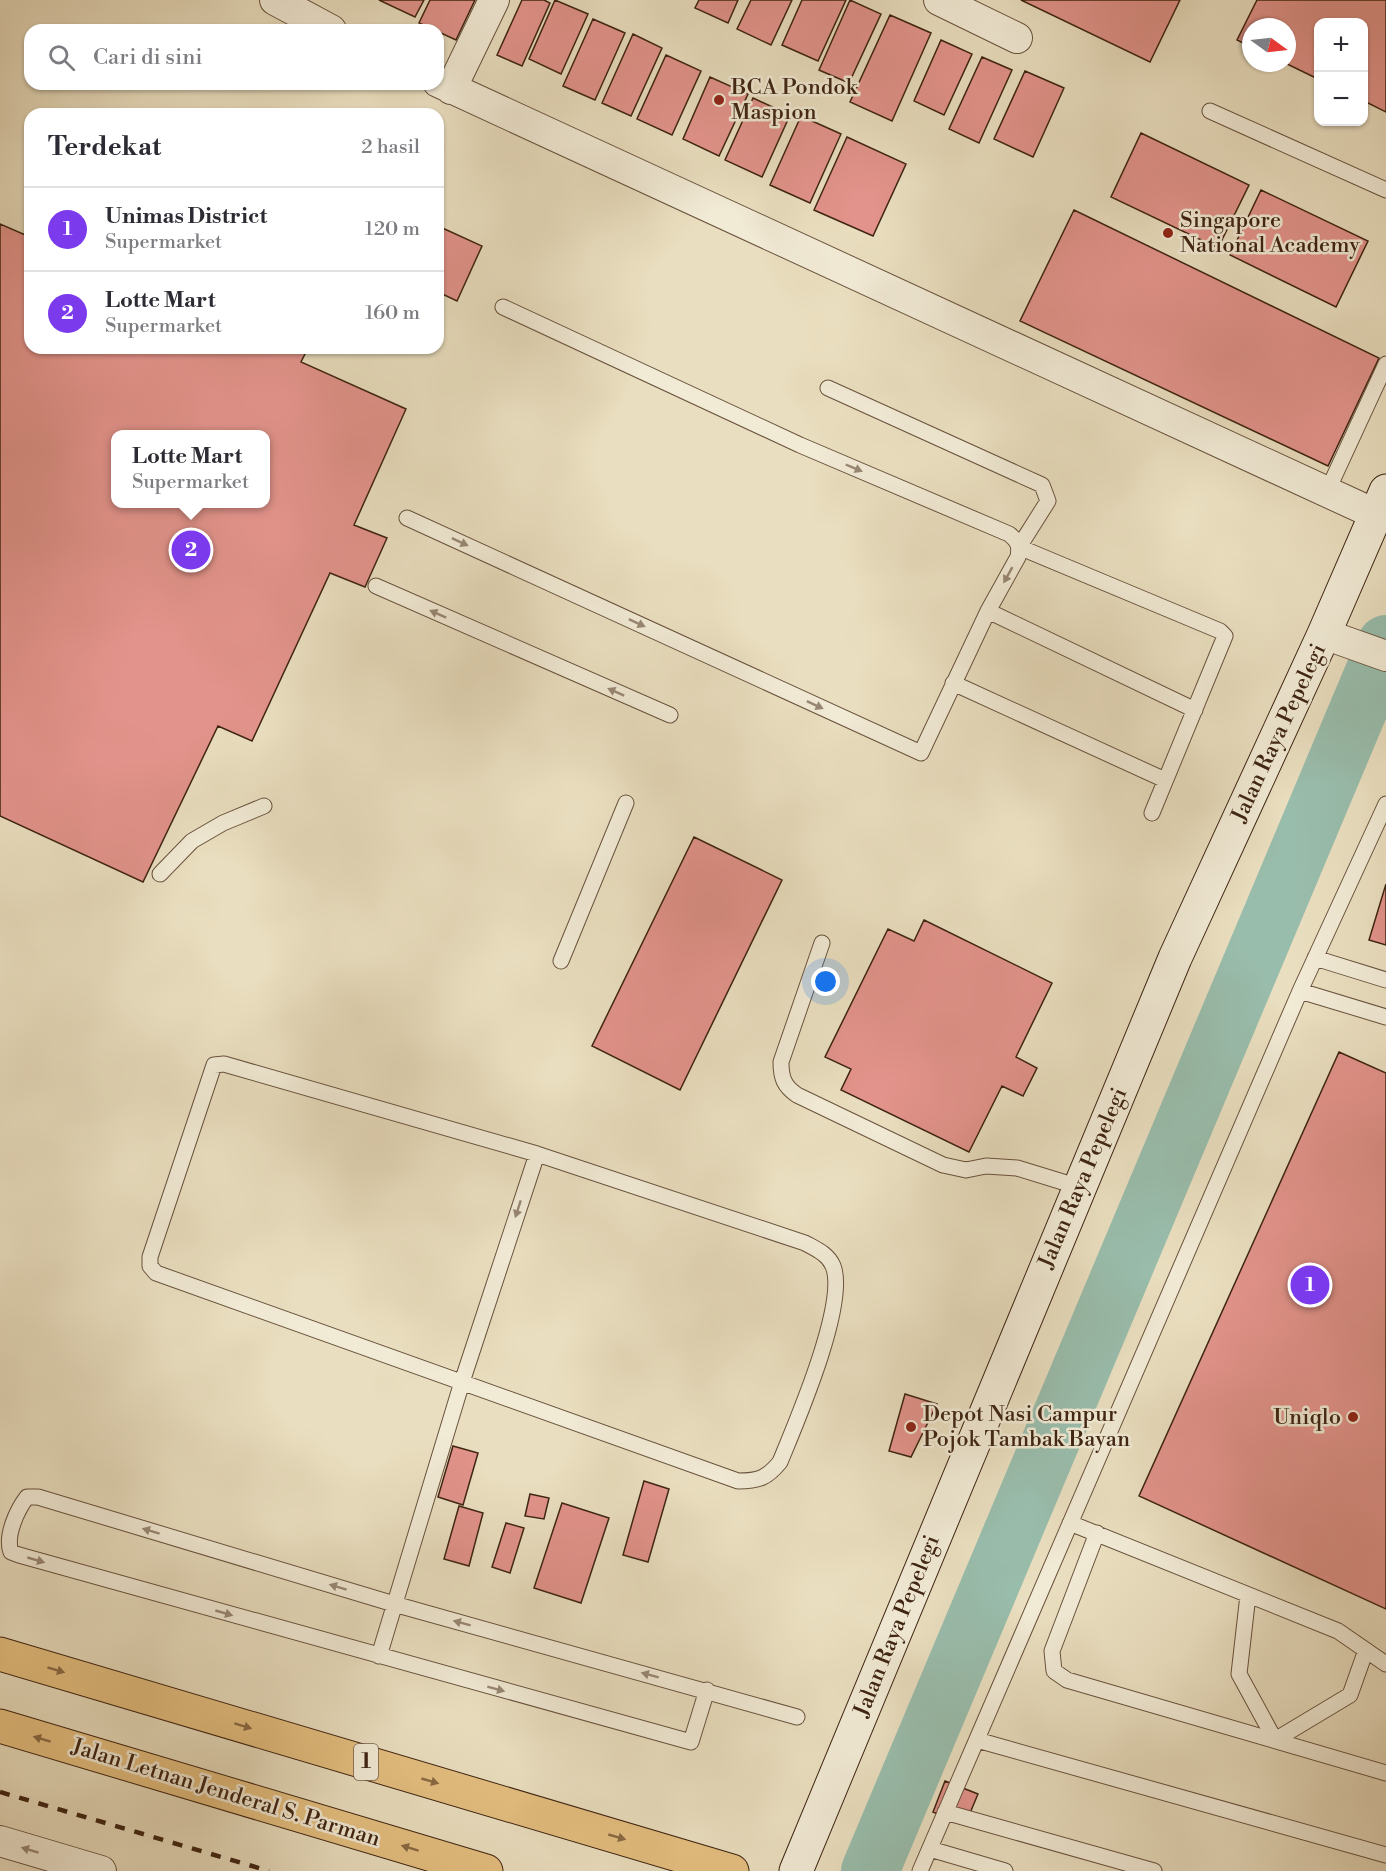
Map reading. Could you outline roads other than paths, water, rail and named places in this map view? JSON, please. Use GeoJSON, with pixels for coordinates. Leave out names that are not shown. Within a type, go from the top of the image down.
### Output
{"type":"FeatureCollection","features":[{"type":"Feature","properties":{"kind":"highway","name":"1"},"geometry":{"type":"LineString","coordinates":[[0,1654],[732,1871]]}},
{"type":"Feature","properties":{"kind":"highway","name":"Jalan Letnan Jenderal S. Parman"},"geometry":{"type":"LineString","coordinates":[[0,1726],[486,1871]]}},
{"type":"Feature","properties":{"kind":"street"},"geometry":{"type":"LineString","coordinates":[[275,0],[320,24]]}},
{"type":"Feature","properties":{"kind":"street"},"geometry":{"type":"LineString","coordinates":[[494,0],[445,85],[1327,492],[1381,502]]}},
{"type":"Feature","properties":{"kind":"street"},"geometry":{"type":"LineString","coordinates":[[939,0],[1017,38]]}},
{"type":"Feature","properties":{"kind":"street","name":"Jalan Raya Pepelegi"},"geometry":{"type":"LineString","coordinates":[[796,1871],[1175,958],[1336,638],[1381,502]]}},
{"type":"Feature","properties":{"kind":"street"},"geometry":{"type":"LineString","coordinates":[[1336,638],[1386,656]]}},
{"type":"Feature","properties":{"kind":"street"},"geometry":{"type":"LineString","coordinates":[[0,1841],[100,1871]]}},
{"type":"Feature","properties":{"kind":"lane"},"geometry":{"type":"LineString","coordinates":[[1210,111],[1386,190]]}},
{"type":"Feature","properties":{"kind":"lane"},"geometry":{"type":"LineString","coordinates":[[407,518],[921,753],[988,611],[1018,557],[1017,540],[1009,534],[800,445],[503,307]]}},
{"type":"Feature","properties":{"kind":"lane"},"geometry":{"type":"LineString","coordinates":[[1327,492],[1386,364]]}},
{"type":"Feature","properties":{"kind":"lane"},"geometry":{"type":"LineString","coordinates":[[828,388],[1042,485],[1048,501],[1019,548]]}},
{"type":"Feature","properties":{"kind":"lane"},"geometry":{"type":"LineString","coordinates":[[1019,548],[1220,631],[1225,636],[1152,813]]}},
{"type":"Feature","properties":{"kind":"lane"},"geometry":{"type":"LineString","coordinates":[[376,586],[670,715]]}},
{"type":"Feature","properties":{"kind":"lane"},"geometry":{"type":"LineString","coordinates":[[988,611],[1195,710]]}},
{"type":"Feature","properties":{"kind":"lane"},"geometry":{"type":"LineString","coordinates":[[953,683],[1165,780]]}},
{"type":"Feature","properties":{"kind":"lane"},"geometry":{"type":"LineString","coordinates":[[561,961],[626,803]]}},
{"type":"Feature","properties":{"kind":"lane"},"geometry":{"type":"LineString","coordinates":[[920,1871],[1300,991],[1386,804]]}},
{"type":"Feature","properties":{"kind":"lane"},"geometry":{"type":"LineString","coordinates":[[160,874],[192,841],[223,823],[264,806]]}},
{"type":"Feature","properties":{"kind":"lane"},"geometry":{"type":"LineString","coordinates":[[822,943],[781,1062],[781,1076],[786,1087],[796,1095],[942,1166],[966,1170],[986,1166],[1017,1168],[1079,1187]]}},
{"type":"Feature","properties":{"kind":"lane"},"geometry":{"type":"LineString","coordinates":[[1315,958],[1386,980]]}},
{"type":"Feature","properties":{"kind":"lane"},"geometry":{"type":"LineString","coordinates":[[1300,991],[1386,1017]]}},
{"type":"Feature","properties":{"kind":"lane"},"geometry":{"type":"LineString","coordinates":[[224,1064],[537,1154],[806,1243],[821,1251],[830,1260],[837,1283],[821,1359],[780,1462],[770,1475],[757,1481],[738,1481],[462,1382],[156,1273],[150,1266],[150,1257],[214,1065],[224,1064]]}},
{"type":"Feature","properties":{"kind":"lane"},"geometry":{"type":"LineString","coordinates":[[379,1656],[462,1382],[537,1154]]}},
{"type":"Feature","properties":{"kind":"lane"},"geometry":{"type":"LineString","coordinates":[[706,1690],[692,1742],[19,1556],[11,1552],[8,1543],[20,1506],[27,1497],[38,1497],[394,1604],[706,1690],[796,1717]]}},
{"type":"Feature","properties":{"kind":"lane"},"geometry":{"type":"LineString","coordinates":[[1070,1523],[1338,1631],[1386,1664]]}},
{"type":"Feature","properties":{"kind":"lane"},"geometry":{"type":"LineString","coordinates":[[1096,1533],[1052,1651],[1054,1671],[1067,1680],[1386,1773]]}},
{"type":"Feature","properties":{"kind":"lane"},"geometry":{"type":"LineString","coordinates":[[1248,1595],[1239,1674],[1275,1740]]}},
{"type":"Feature","properties":{"kind":"lane"},"geometry":{"type":"LineString","coordinates":[[1275,1740],[1350,1695],[1366,1650]]}},
{"type":"Feature","properties":{"kind":"lane"},"geometry":{"type":"LineString","coordinates":[[977,1740],[1386,1855]]}},
{"type":"Feature","properties":{"kind":"lane"},"geometry":{"type":"LineString","coordinates":[[945,1812],[1155,1871]]}},
{"type":"Feature","properties":{"kind":"lane"},"geometry":{"type":"LineString","coordinates":[[930,1849],[1005,1871]]}},
{"type":"Feature","properties":{"kind":"waterway"},"geometry":{"type":"LineString","coordinates":[[870,1871],[1386,644]]}},
{"type":"Feature","properties":{"kind":"railway"},"geometry":{"type":"LineString","coordinates":[[0,1792],[269,1871]]}},
{"type":"Feature","properties":{"kind":"place","name":"BCA Pondok Maspion"},"geometry":{"type":"Point","coordinates":[719,100]}},
{"type":"Feature","properties":{"kind":"place","name":"Singapore National Academy"},"geometry":{"type":"Point","coordinates":[1168,233]}},
{"type":"Feature","properties":{"kind":"place","name":"Lotte Mart"},"geometry":{"type":"Point","coordinates":[191,550]}},
{"type":"Feature","properties":{"kind":"place","name":"Unimas District"},"geometry":{"type":"Point","coordinates":[1310,1285]}},
{"type":"Feature","properties":{"kind":"place","name":"Uniqlo"},"geometry":{"type":"Point","coordinates":[1353,1417]}},
{"type":"Feature","properties":{"kind":"place","name":"Depot Nasi Campur Pojok Tambak Bayan"},"geometry":{"type":"Point","coordinates":[911,1427]}}]}
